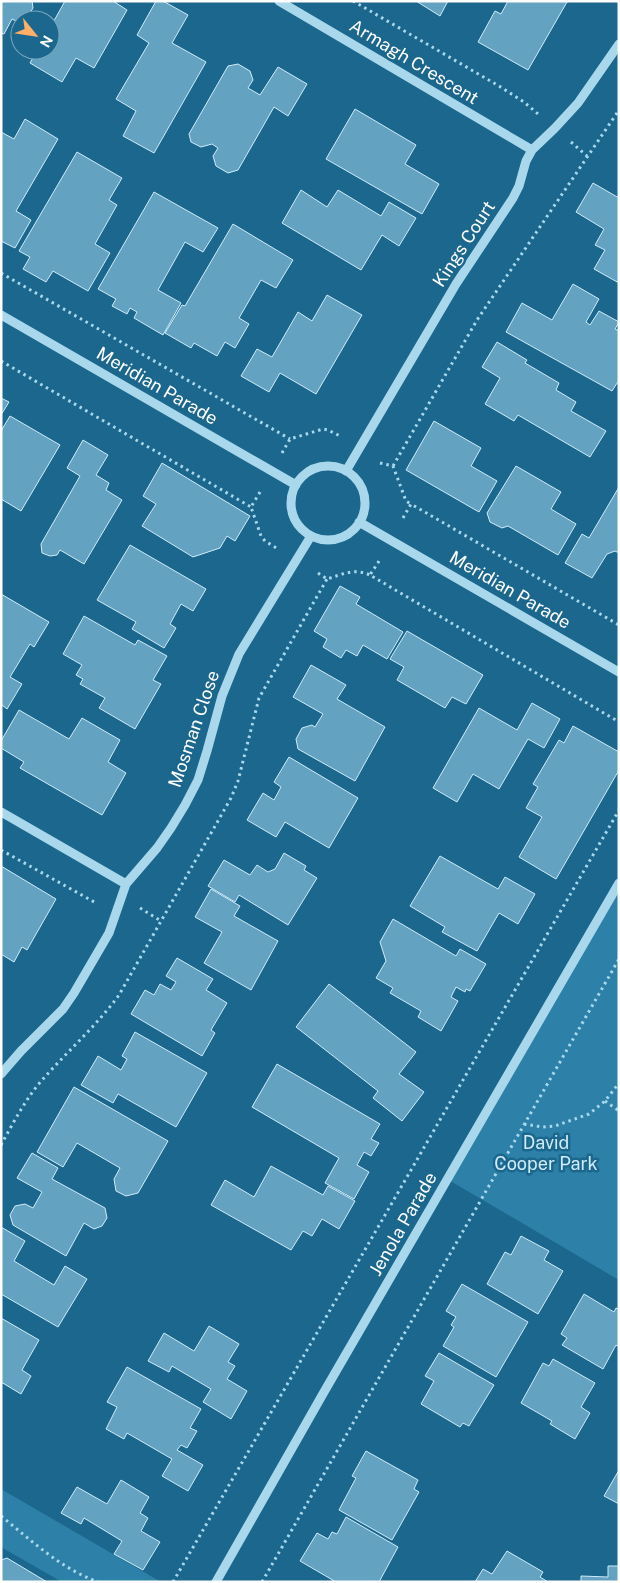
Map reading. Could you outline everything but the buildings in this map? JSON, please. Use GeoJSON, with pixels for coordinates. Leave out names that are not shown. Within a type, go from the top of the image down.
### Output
{"type":"FeatureCollection","features":[{"type":"Feature","properties":{"kind":"street","name":"Armagh Crescent"},"geometry":{"type":"LineString","coordinates":[[280,1],[532,150]]}},
{"type":"Feature","properties":{"kind":"street","name":"Kings Court"},"geometry":{"type":"LineString","coordinates":[[346,471],[456,284],[513,198],[519,186],[526,161],[532,150],[578,103],[619,44]]}},
{"type":"Feature","properties":{"kind":"street","name":"Meridian Parade"},"geometry":{"type":"LineString","coordinates":[[1,315],[296,485]]}},
{"type":"Feature","properties":{"kind":"street"},"geometry":{"type":"LineString","coordinates":[[323,467],[336,467],[346,471],[356,478],[362,488],[364,511],[359,522],[352,530],[333,540],[322,540],[311,536],[295,520],[292,498],[296,485],[302,477],[312,470],[323,467]]}},
{"type":"Feature","properties":{"kind":"street","name":"Meridian Parade"},"geometry":{"type":"LineString","coordinates":[[359,522],[618,671]]}},
{"type":"Feature","properties":{"kind":"street","name":"Mosman Close"},"geometry":{"type":"LineString","coordinates":[[1,1074],[63,1009],[109,933],[126,884],[172,828],[198,780],[208,751],[222,696],[239,654],[311,536]]}},
{"type":"Feature","properties":{"kind":"street"},"geometry":{"type":"LineString","coordinates":[[1,812],[126,884]]}},
{"type":"Feature","properties":{"kind":"street","name":"Jenola Parade"},"geometry":{"type":"LineString","coordinates":[[216,1582],[619,883]]}},
{"type":"Feature","properties":{"kind":"path"},"geometry":{"type":"LineString","coordinates":[[353,1],[500,86],[542,117]]}},
{"type":"Feature","properties":{"kind":"path"},"geometry":{"type":"LineString","coordinates":[[393,466],[478,320],[619,110]]}},
{"type":"Feature","properties":{"kind":"path"},"geometry":{"type":"LineString","coordinates":[[568,139],[587,156]]}},
{"type":"Feature","properties":{"kind":"path"},"geometry":{"type":"LineString","coordinates":[[1,273],[290,439]]}},
{"type":"Feature","properties":{"kind":"path"},"geometry":{"type":"LineString","coordinates":[[1,361],[250,507],[261,536],[279,550]]}},
{"type":"Feature","properties":{"kind":"path"},"geometry":{"type":"LineString","coordinates":[[281,455],[290,439],[323,429],[340,436]]}},
{"type":"Feature","properties":{"kind":"path"},"geometry":{"type":"LineString","coordinates":[[380,462],[393,466]]}},
{"type":"Feature","properties":{"kind":"path"},"geometry":{"type":"LineString","coordinates":[[393,466],[406,501],[619,625]]}},
{"type":"Feature","properties":{"kind":"path"},"geometry":{"type":"LineString","coordinates":[[250,507],[260,492]]}},
{"type":"Feature","properties":{"kind":"path"},"geometry":{"type":"LineString","coordinates":[[403,518],[411,504]]}},
{"type":"Feature","properties":{"kind":"path"},"geometry":{"type":"LineString","coordinates":[[370,575],[379,561]]}},
{"type":"Feature","properties":{"kind":"path"},"geometry":{"type":"LineString","coordinates":[[1,1145],[38,1086],[109,1009],[119,995],[231,798],[238,781],[259,698],[327,579],[362,571],[619,722]]}},
{"type":"Feature","properties":{"kind":"path"},"geometry":{"type":"LineString","coordinates":[[318,573],[327,579]]}},
{"type":"Feature","properties":{"kind":"path"},"geometry":{"type":"LineString","coordinates":[[173,1582],[619,810]]}},
{"type":"Feature","properties":{"kind":"path"},"geometry":{"type":"LineString","coordinates":[[1,850],[99,905]]}},
{"type":"Feature","properties":{"kind":"path"},"geometry":{"type":"LineString","coordinates":[[136,906],[161,920]]}},
{"type":"Feature","properties":{"kind":"path"},"geometry":{"type":"LineString","coordinates":[[262,1582],[619,959]]}},
{"type":"Feature","properties":{"kind":"path"},"geometry":{"type":"LineString","coordinates":[[524,1124],[542,1127],[554,1126],[589,1114],[606,1101],[619,1083]]}},
{"type":"Feature","properties":{"kind":"path"},"geometry":{"type":"LineString","coordinates":[[606,1101],[619,1111]]}},
{"type":"Feature","properties":{"kind":"path"},"geometry":{"type":"LineString","coordinates":[[1,1516],[47,1555],[86,1578],[98,1582]]}},
{"type":"Feature","properties":{"kind":"green space","name":"David Cooper Park"},"geometry":{"type":"Polygon","coordinates":[[[619,883],[619,1280],[447,1179],[619,883]]]}},
{"type":"Feature","properties":{"kind":"green space"},"geometry":{"type":"Polygon","coordinates":[[[1,1489],[161,1582],[62,1582],[1,1547],[1,1489]]]}}]}
